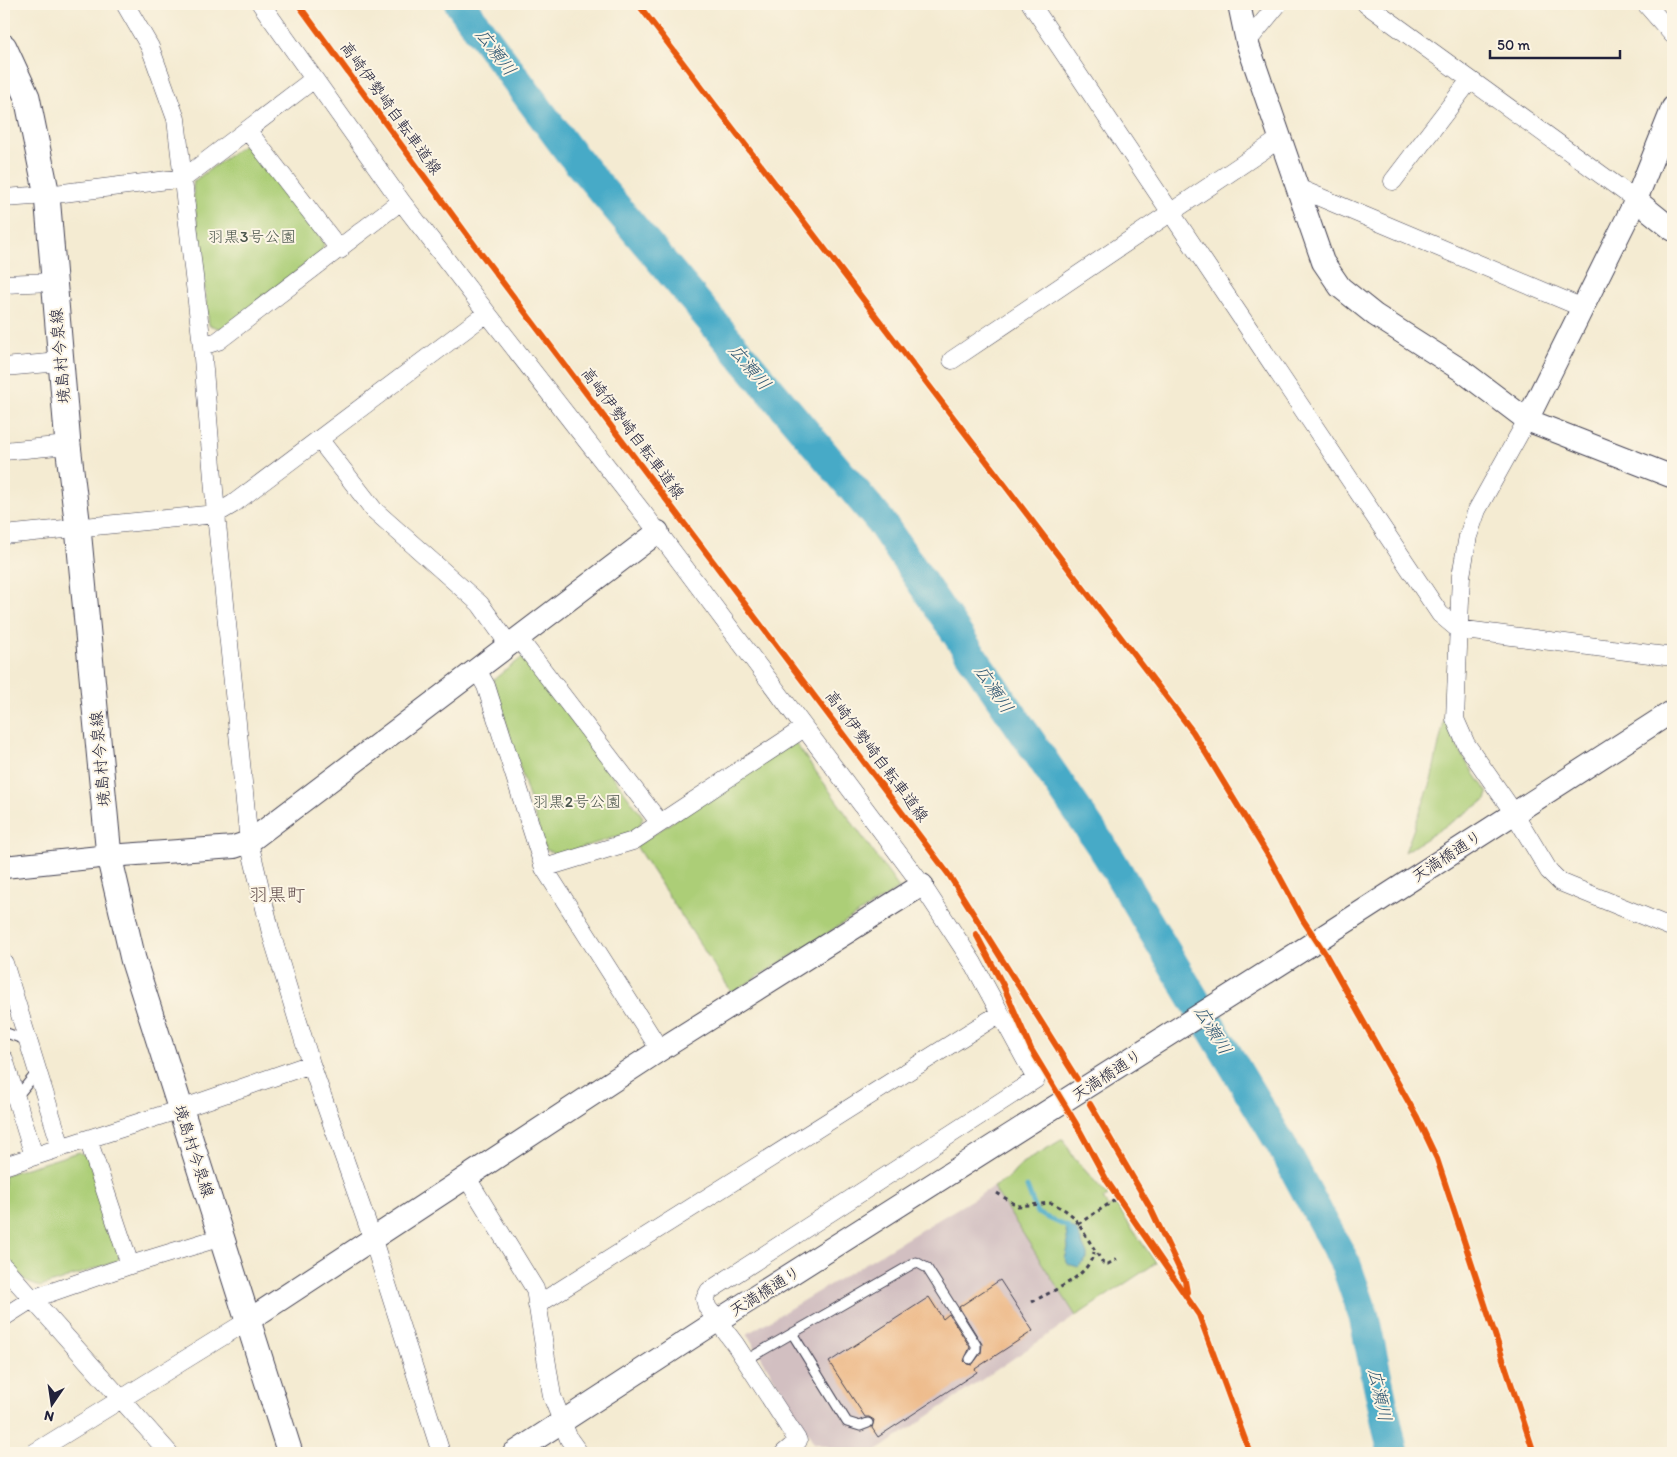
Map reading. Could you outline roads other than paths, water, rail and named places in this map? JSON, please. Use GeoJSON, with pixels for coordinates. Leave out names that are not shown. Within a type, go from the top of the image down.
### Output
{"type":"FeatureCollection","features":[{"type":"Feature","properties":{"kind":"main road","name":"境島村今泉線"},"geometry":{"type":"LineString","coordinates":[[4,46],[27,97],[47,195],[60,362],[78,528],[109,856],[133,959],[290,1453]]}},
{"type":"Feature","properties":{"kind":"street"},"geometry":{"type":"LineString","coordinates":[[125,4],[150,47],[176,119],[202,346],[216,514],[248,842],[271,933],[311,1064],[372,1237],[441,1453]]}},
{"type":"Feature","properties":{"kind":"street"},"geometry":{"type":"LineString","coordinates":[[261,4],[401,201],[658,532],[922,886],[973,963],[1036,1079],[709,1291],[705,1299],[707,1307],[746,1360],[798,1441],[784,1453]]}},
{"type":"Feature","properties":{"kind":"street"},"geometry":{"type":"LineString","coordinates":[[1031,4],[1440,614],[1458,629],[1673,656]]}},
{"type":"Feature","properties":{"kind":"street"},"geometry":{"type":"LineString","coordinates":[[1238,4],[1247,42],[1323,262],[1340,288],[1375,315],[1460,370],[1527,420],[1673,477]]}},
{"type":"Feature","properties":{"kind":"street"},"geometry":{"type":"LineString","coordinates":[[1247,42],[1278,4]]}},
{"type":"Feature","properties":{"kind":"street"},"geometry":{"type":"LineString","coordinates":[[1366,4],[1636,200],[1673,230]]}},
{"type":"Feature","properties":{"kind":"street"},"geometry":{"type":"LineString","coordinates":[[1646,4],[1673,36]]}},
{"type":"Feature","properties":{"kind":"street"},"geometry":{"type":"LineString","coordinates":[[4,198],[47,195],[184,178],[314,79]]}},
{"type":"Feature","properties":{"kind":"street"},"geometry":{"type":"LineString","coordinates":[[1393,181],[1470,80]]}},
{"type":"Feature","properties":{"kind":"street"},"geometry":{"type":"LineString","coordinates":[[1673,107],[1636,200],[1527,420],[1477,510],[1468,536],[1461,576],[1455,719],[1466,744],[1514,813],[1549,871],[1560,882],[1673,928]]}},
{"type":"Feature","properties":{"kind":"street"},"geometry":{"type":"LineString","coordinates":[[248,131],[340,250]]}},
{"type":"Feature","properties":{"kind":"street"},"geometry":{"type":"LineString","coordinates":[[952,360],[1281,138]]}},
{"type":"Feature","properties":{"kind":"street"},"geometry":{"type":"LineString","coordinates":[[1298,188],[1583,308]]}},
{"type":"Feature","properties":{"kind":"street"},"geometry":{"type":"LineString","coordinates":[[202,346],[218,341],[340,250],[401,201]]}},
{"type":"Feature","properties":{"kind":"street"},"geometry":{"type":"LineString","coordinates":[[4,284],[53,282]]}},
{"type":"Feature","properties":{"kind":"street"},"geometry":{"type":"LineString","coordinates":[[4,535],[216,514],[233,504],[487,313]]}},
{"type":"Feature","properties":{"kind":"street"},"geometry":{"type":"LineString","coordinates":[[4,366],[60,362]]}},
{"type":"Feature","properties":{"kind":"street"},"geometry":{"type":"LineString","coordinates":[[319,439],[374,510],[480,604],[515,642],[660,823]]}},
{"type":"Feature","properties":{"kind":"street"},"geometry":{"type":"LineString","coordinates":[[4,451],[68,445]]}},
{"type":"Feature","properties":{"kind":"street"},"geometry":{"type":"LineString","coordinates":[[4,867],[109,856],[234,847],[248,842],[658,532]]}},
{"type":"Feature","properties":{"kind":"street"},"geometry":{"type":"LineString","coordinates":[[477,670],[486,686],[544,868],[660,1050]]}},
{"type":"Feature","properties":{"kind":"street","name":"天満橋通り"},"geometry":{"type":"LineString","coordinates":[[514,1453],[717,1321],[1090,1086],[1673,711]]}},
{"type":"Feature","properties":{"kind":"street"},"geometry":{"type":"LineString","coordinates":[[544,868],[633,840],[804,728]]}},
{"type":"Feature","properties":{"kind":"street"},"geometry":{"type":"LineString","coordinates":[[34,1453],[249,1320],[372,1237],[467,1178],[660,1050],[922,886]]}},
{"type":"Feature","properties":{"kind":"street"},"geometry":{"type":"LineString","coordinates":[[5,975],[61,1147]]}},
{"type":"Feature","properties":{"kind":"street"},"geometry":{"type":"LineString","coordinates":[[537,1305],[999,1014]]}},
{"type":"Feature","properties":{"kind":"street"},"geometry":{"type":"LineString","coordinates":[[4,1059],[34,1156]]}},
{"type":"Feature","properties":{"kind":"street"},"geometry":{"type":"LineString","coordinates":[[4,1166],[181,1109],[311,1064]]}},
{"type":"Feature","properties":{"kind":"street"},"geometry":{"type":"LineString","coordinates":[[88,1139],[130,1265]]}},
{"type":"Feature","properties":{"kind":"street"},"geometry":{"type":"LineString","coordinates":[[467,1178],[535,1290],[552,1396],[562,1422],[579,1453]]}},
{"type":"Feature","properties":{"kind":"street"},"geometry":{"type":"LineString","coordinates":[[4,1317],[32,1299],[130,1265],[222,1237]]}},
{"type":"Feature","properties":{"kind":"street"},"geometry":{"type":"LineString","coordinates":[[4,1267],[169,1453]]}},
{"type":"Feature","properties":{"kind":"lane"},"geometry":{"type":"LineString","coordinates":[[4,1032],[28,1041]]}},
{"type":"Feature","properties":{"kind":"lane"},"geometry":{"type":"LineString","coordinates":[[16,1098],[37,1072]]}},
{"type":"Feature","properties":{"kind":"lane"},"geometry":{"type":"LineString","coordinates":[[746,1360],[916,1262],[927,1268],[976,1345],[976,1350],[970,1359]]}},
{"type":"Feature","properties":{"kind":"lane"},"geometry":{"type":"LineString","coordinates":[[792,1333],[847,1422],[860,1426],[868,1423]]}},
{"type":"Feature","properties":{"kind":"water"},"geometry":{"type":"Polygon","coordinates":[[[1069,1227],[1076,1230],[1087,1254],[1087,1259],[1078,1267],[1068,1264],[1065,1259],[1068,1248],[1066,1230],[1069,1227]]]}},
{"type":"Feature","properties":{"kind":"waterway","name":"広瀬川"},"geometry":{"type":"LineString","coordinates":[[460,4],[569,151],[880,521],[1107,854],[1282,1146],[1346,1265],[1364,1317],[1393,1453]]}},
{"type":"Feature","properties":{"kind":"waterway"},"geometry":{"type":"LineString","coordinates":[[1027,1187],[1037,1213],[1068,1227],[1071,1232]]}},
{"type":"Feature","properties":{"kind":"district","name":"羽黒町"},"geometry":{"type":"Point","coordinates":[277,894]}},
{"type":"Feature","properties":{"kind":"park label","name":"羽黒3号公園"},"geometry":{"type":"Point","coordinates":[252,236]}},
{"type":"Feature","properties":{"kind":"park label","name":"羽黒2号公園"},"geometry":{"type":"Point","coordinates":[577,801]}}]}
